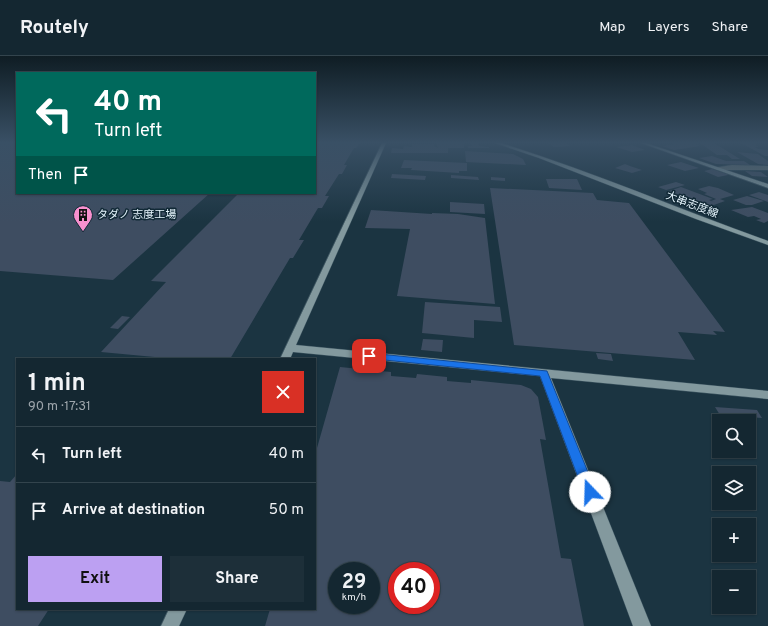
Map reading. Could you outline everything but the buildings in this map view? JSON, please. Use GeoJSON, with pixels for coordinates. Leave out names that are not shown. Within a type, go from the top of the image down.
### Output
{"type":"FeatureCollection","features":[{"type":"Feature","properties":{"kind":"street"},"geometry":{"type":"LineString","coordinates":[[285,358],[372,170]]}},
{"type":"Feature","properties":{"kind":"street","name":"大串志度線"},"geometry":{"type":"LineString","coordinates":[[573,170],[698,218],[768,243]]}},
{"type":"Feature","properties":{"kind":"street"},"geometry":{"type":"LineString","coordinates":[[722,170],[768,186]]}},
{"type":"Feature","properties":{"kind":"street"},"geometry":{"type":"LineString","coordinates":[[289,348],[768,395]]}},
{"type":"Feature","properties":{"kind":"street"},"geometry":{"type":"LineString","coordinates":[[544,373],[642,626]]}},
{"type":"Feature","properties":{"kind":"street"},"geometry":{"type":"LineString","coordinates":[[170,626],[178,610]]}},
{"type":"Feature","properties":{"kind":"place","name":"タダノ 志度工場"},"geometry":{"type":"Point","coordinates":[83,232]}},
{"type":"Feature","properties":{"kind":"route"},"geometry":{"type":"LineString","coordinates":[[369,356],[544,373],[590,492]]}}]}
